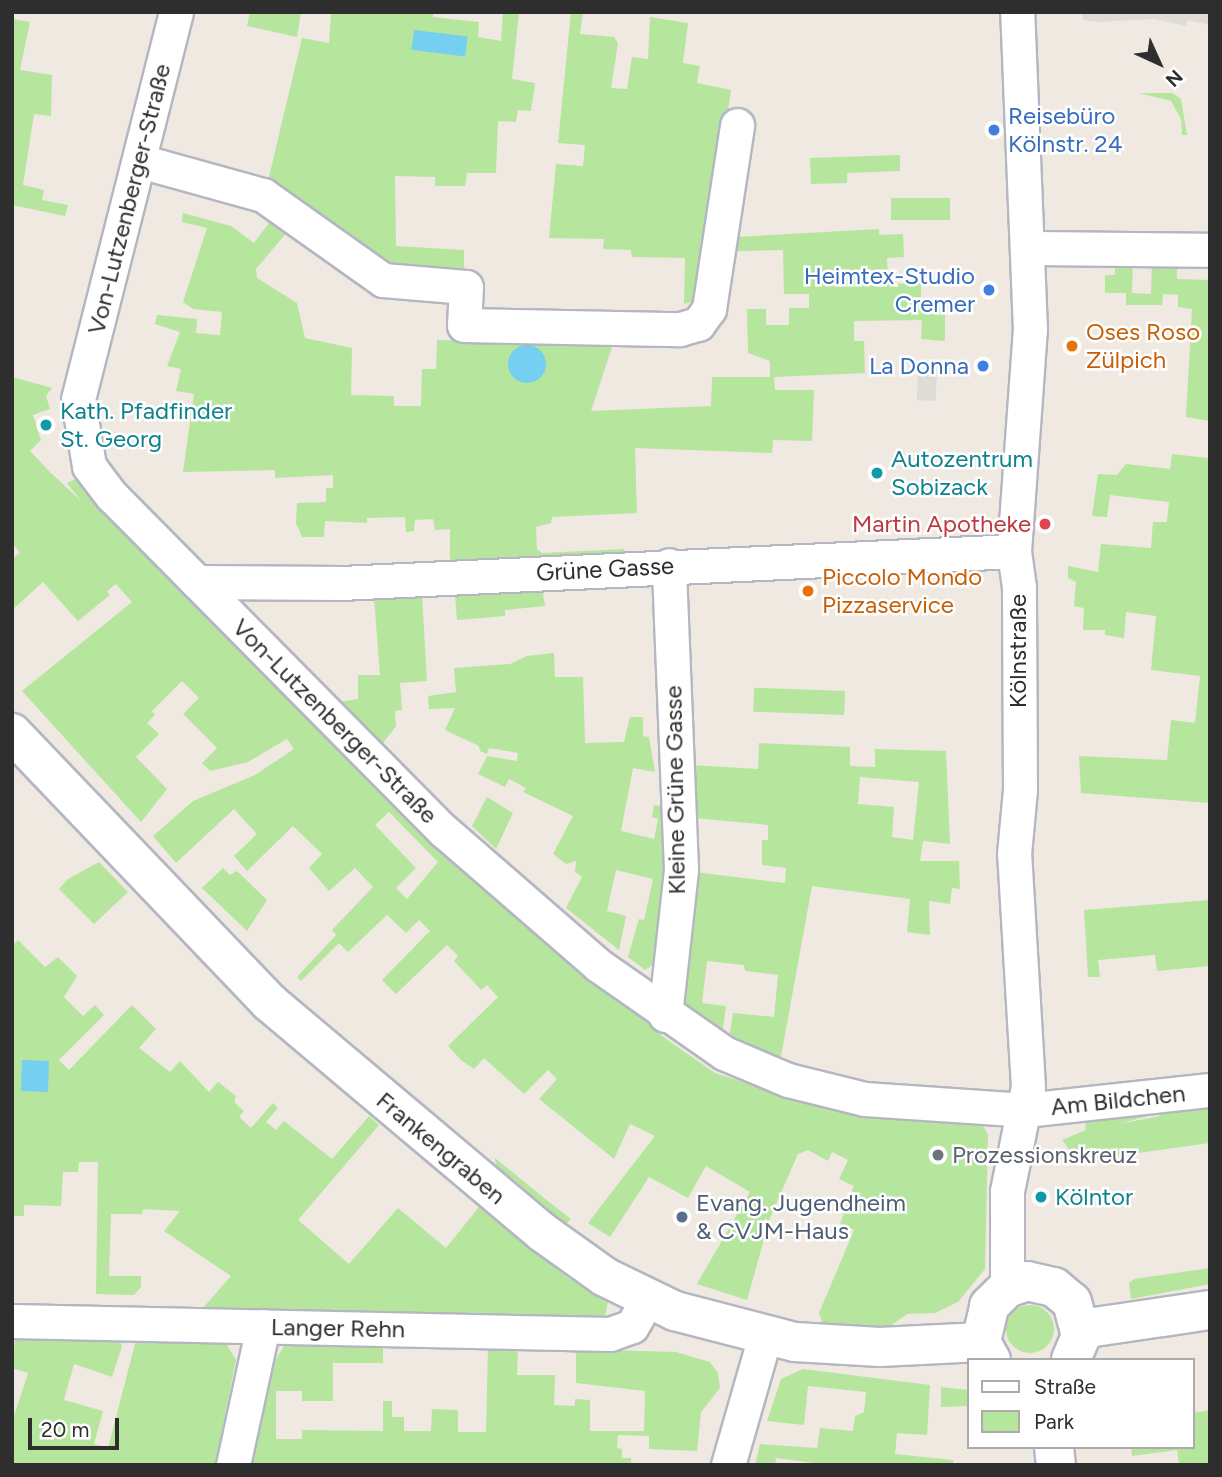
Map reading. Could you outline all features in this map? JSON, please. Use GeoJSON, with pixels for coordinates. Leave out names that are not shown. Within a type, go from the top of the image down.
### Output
{"type":"FeatureCollection","features":[{"type":"Feature","properties":{"kind":"street","name":"Von-Lutzenberger-Straße"},"geometry":{"type":"LineString","coordinates":[[176,12],[78,412],[94,474],[444,831],[598,965],[665,1015],[741,1061],[827,1091],[1025,1110]]}},
{"type":"Feature","properties":{"kind":"street","name":"Kölnstraße"},"geometry":{"type":"LineString","coordinates":[[1007,1288],[1007,1191],[1028,1087],[1014,854],[1020,789],[1019,587],[1014,551],[1029,372],[1027,248],[1017,12]]}},
{"type":"Feature","properties":{"kind":"street"},"geometry":{"type":"LineString","coordinates":[[140,161],[263,195],[383,280],[466,287],[464,325],[680,329],[698,324],[709,309],[737,125]]}},
{"type":"Feature","properties":{"kind":"street"},"geometry":{"type":"LineString","coordinates":[[1027,248],[1210,250]]}},
{"type":"Feature","properties":{"kind":"street","name":"Grüne Gasse"},"geometry":{"type":"LineString","coordinates":[[197,582],[341,583],[668,565],[1014,551]]}},
{"type":"Feature","properties":{"kind":"street","name":"Kleine Grüne Gasse"},"geometry":{"type":"LineString","coordinates":[[665,1015],[681,869],[668,565]]}},
{"type":"Feature","properties":{"kind":"street","name":"Frankengraben"},"geometry":{"type":"LineString","coordinates":[[12,733],[269,1002],[553,1240],[648,1300],[765,1336],[850,1347],[986,1351]]}},
{"type":"Feature","properties":{"kind":"street","name":"Am Bildchen"},"geometry":{"type":"LineString","coordinates":[[1025,1110],[1210,1090]]}},
{"type":"Feature","properties":{"kind":"street"},"geometry":{"type":"LineString","coordinates":[[986,1351],[989,1306],[1007,1288],[1027,1281],[1055,1287],[1072,1302],[1076,1344],[1210,1310]]}},
{"type":"Feature","properties":{"kind":"street","name":"Langer Rehn"},"geometry":{"type":"LineString","coordinates":[[12,1321],[610,1334],[632,1326],[648,1300]]}},
{"type":"Feature","properties":{"kind":"street"},"geometry":{"type":"LineString","coordinates":[[233,1465],[263,1326]]}},
{"type":"Feature","properties":{"kind":"street"},"geometry":{"type":"LineString","coordinates":[[728,1465],[765,1336]]}},
{"type":"Feature","properties":{"kind":"green space"},"geometry":{"type":"Polygon","coordinates":[[[12,12],[13,19],[30,22],[20,70],[52,75],[51,116],[34,114],[23,185],[44,190],[42,200],[68,205],[65,216],[12,205],[12,12]]]}},
{"type":"Feature","properties":{"kind":"green space"},"geometry":{"type":"Polygon","coordinates":[[[250,12],[301,12],[297,37],[247,26],[250,12]]]}},
{"type":"Feature","properties":{"kind":"green space"},"geometry":{"type":"Polygon","coordinates":[[[331,12],[433,12],[433,17],[479,22],[478,37],[501,41],[503,12],[519,12],[512,79],[535,83],[531,111],[518,110],[516,122],[498,121],[496,173],[467,173],[465,186],[435,186],[435,177],[395,176],[396,246],[464,250],[464,271],[390,266],[268,181],[302,38],[329,43],[331,12]]]}},
{"type":"Feature","properties":{"kind":"green space"},"geometry":{"type":"Polygon","coordinates":[[[571,12],[583,12],[580,34],[614,37],[618,43],[611,88],[627,89],[632,57],[648,59],[650,17],[688,23],[683,63],[700,66],[697,83],[731,90],[701,299],[684,304],[685,258],[632,257],[631,250],[603,249],[604,239],[549,238],[556,164],[583,166],[585,145],[558,143],[571,12]]]}},
{"type":"Feature","properties":{"kind":"green space"},"geometry":{"type":"Polygon","coordinates":[[[1139,93],[1172,93],[1181,99],[1187,135],[1182,135],[1181,119],[1171,101],[1139,93]]]}},
{"type":"Feature","properties":{"kind":"green space"},"geometry":{"type":"Polygon","coordinates":[[[900,155],[900,171],[847,173],[847,183],[811,184],[810,158],[900,155]]]}},
{"type":"Feature","properties":{"kind":"green space"},"geometry":{"type":"Polygon","coordinates":[[[891,198],[950,198],[950,220],[891,220],[891,198]]]}},
{"type":"Feature","properties":{"kind":"green space"},"geometry":{"type":"Polygon","coordinates":[[[183,213],[231,226],[254,243],[272,219],[288,231],[256,269],[257,278],[297,303],[305,338],[352,348],[351,395],[394,396],[394,406],[421,406],[422,369],[436,369],[437,340],[613,344],[591,411],[711,406],[712,377],[770,377],[770,361],[748,353],[747,309],[766,309],[766,325],[789,325],[789,308],[809,308],[809,294],[784,294],[783,250],[738,251],[736,237],[879,229],[879,235],[903,234],[904,257],[887,258],[888,284],[921,283],[921,307],[945,309],[945,341],[921,339],[922,320],[854,321],[854,341],[864,341],[865,373],[774,377],[775,390],[814,390],[812,441],[773,440],[772,453],[635,448],[637,513],[552,517],[551,523],[536,527],[537,549],[542,553],[624,549],[625,559],[450,567],[450,529],[435,530],[433,519],[415,520],[414,531],[406,532],[405,517],[367,518],[367,523],[325,521],[324,537],[302,537],[296,523],[297,503],[326,502],[326,488],[333,488],[333,475],[275,478],[275,470],[183,472],[194,394],[176,391],[181,369],[167,366],[180,332],[155,324],[157,315],[197,319],[196,333],[220,335],[222,312],[193,309],[183,302],[207,228],[182,222],[183,213]]]}},
{"type":"Feature","properties":{"kind":"green space"},"geometry":{"type":"Polygon","coordinates":[[[1115,258],[1133,262],[1132,293],[1151,294],[1152,263],[1177,260],[1177,279],[1210,280],[1210,421],[1186,417],[1192,309],[1178,307],[1178,295],[1163,294],[1162,305],[1126,305],[1126,293],[1105,293],[1105,275],[1115,275],[1115,258]]]}},
{"type":"Feature","properties":{"kind":"green space"},"geometry":{"type":"Polygon","coordinates":[[[12,377],[52,388],[46,396],[50,409],[33,415],[41,440],[30,451],[50,472],[81,501],[67,483],[86,474],[563,953],[666,1039],[715,1073],[791,1097],[983,1126],[988,1135],[985,1269],[958,1302],[935,1313],[907,1314],[882,1332],[824,1327],[819,1313],[854,1230],[840,1224],[854,1186],[839,1179],[848,1160],[832,1152],[828,1161],[808,1150],[798,1154],[770,1218],[747,1300],[697,1284],[750,1192],[706,1166],[688,1198],[649,1177],[610,1237],[588,1223],[655,1136],[630,1124],[614,1159],[539,1099],[557,1079],[548,1070],[524,1094],[484,1058],[474,1069],[461,1060],[448,1046],[498,997],[487,985],[481,990],[454,961],[458,956],[447,945],[396,994],[382,980],[430,931],[419,920],[406,933],[387,915],[348,952],[339,943],[301,981],[297,977],[336,935],[332,930],[373,887],[355,868],[329,891],[309,868],[322,854],[293,826],[247,871],[234,856],[257,834],[234,809],[176,863],[153,836],[193,801],[255,775],[294,749],[287,739],[248,762],[210,771],[202,763],[217,748],[183,714],[199,698],[182,681],[152,711],[155,715],[147,723],[159,734],[136,757],[167,789],[141,822],[22,691],[132,602],[116,584],[107,591],[110,595],[78,621],[43,582],[12,610],[12,559],[20,553],[12,543],[12,377]],[[389,812],[375,825],[416,868],[396,888],[407,899],[438,862],[389,812]]]}},
{"type":"Feature","properties":{"kind":"green space"},"geometry":{"type":"Polygon","coordinates":[[[1210,448],[1210,803],[1081,793],[1079,756],[1167,760],[1171,720],[1195,723],[1200,676],[1151,670],[1156,616],[1126,612],[1124,638],[1105,635],[1105,630],[1083,630],[1084,608],[1074,606],[1076,582],[1068,578],[1068,566],[1098,572],[1101,544],[1151,548],[1153,522],[1167,522],[1169,502],[1110,495],[1107,517],[1092,516],[1098,474],[1117,475],[1126,464],[1170,469],[1172,454],[1208,458],[1210,448]]]}},
{"type":"Feature","properties":{"kind":"green space"},"geometry":{"type":"Polygon","coordinates":[[[542,587],[545,606],[505,610],[505,616],[457,620],[455,594],[542,587]]]}},
{"type":"Feature","properties":{"kind":"green space"},"geometry":{"type":"Polygon","coordinates":[[[422,595],[427,681],[400,683],[402,710],[395,711],[396,726],[383,743],[339,702],[358,699],[358,675],[380,675],[374,598],[422,595]]]}},
{"type":"Feature","properties":{"kind":"green space"},"geometry":{"type":"Polygon","coordinates":[[[554,653],[555,677],[583,677],[585,743],[624,742],[630,717],[643,717],[643,736],[649,737],[655,772],[633,768],[621,831],[654,839],[658,819],[652,817],[654,805],[668,807],[669,877],[657,962],[645,970],[628,957],[639,919],[644,920],[653,879],[616,870],[607,911],[626,916],[619,950],[566,908],[582,877],[575,872],[576,861],[566,864],[553,854],[573,816],[523,792],[526,788],[509,779],[505,787],[478,774],[487,756],[517,761],[518,753],[489,748],[487,754],[480,751],[479,746],[445,730],[455,708],[429,709],[428,696],[456,692],[454,668],[510,664],[527,656],[554,653]]]}},
{"type":"Feature","properties":{"kind":"green space"},"geometry":{"type":"Polygon","coordinates":[[[754,688],[845,691],[844,715],[753,712],[754,688]]]}},
{"type":"Feature","properties":{"kind":"green space"},"geometry":{"type":"Polygon","coordinates":[[[759,743],[850,747],[850,766],[875,767],[875,749],[946,751],[950,844],[923,841],[920,861],[959,861],[960,889],[952,888],[950,904],[929,901],[930,935],[907,932],[910,899],[812,886],[780,1062],[729,1039],[733,1013],[774,1017],[778,975],[745,971],[744,965],[707,961],[702,1003],[726,1006],[722,1036],[680,1018],[694,872],[785,883],[786,868],[762,865],[762,840],[768,840],[768,825],[694,818],[691,765],[758,769],[759,743]],[[860,777],[858,804],[894,807],[892,837],[913,840],[919,782],[860,777]]]}},
{"type":"Feature","properties":{"kind":"green space"},"geometry":{"type":"Polygon","coordinates":[[[487,797],[513,813],[496,849],[472,826],[487,797]]]}},
{"type":"Feature","properties":{"kind":"green space"},"geometry":{"type":"Polygon","coordinates":[[[99,862],[128,892],[94,924],[59,889],[68,879],[99,862]]]}},
{"type":"Feature","properties":{"kind":"green space"},"geometry":{"type":"Polygon","coordinates":[[[223,868],[230,875],[237,871],[267,900],[247,931],[202,888],[223,868]]]}},
{"type":"Feature","properties":{"kind":"green space"},"geometry":{"type":"Polygon","coordinates":[[[1210,900],[1210,966],[1157,971],[1155,955],[1098,960],[1100,977],[1088,977],[1084,910],[1210,900]]]}},
{"type":"Feature","properties":{"kind":"green space"},"geometry":{"type":"Polygon","coordinates":[[[18,940],[45,967],[58,957],[77,976],[64,997],[83,1016],[95,1005],[104,1015],[59,1060],[69,1070],[132,1005],[156,1029],[139,1048],[170,1072],[180,1061],[209,1092],[218,1082],[236,1096],[234,1102],[244,1111],[239,1117],[251,1128],[273,1103],[278,1108],[266,1122],[276,1130],[284,1121],[332,1159],[369,1116],[379,1125],[298,1220],[349,1264],[398,1208],[446,1248],[479,1207],[568,1278],[608,1302],[605,1316],[202,1309],[231,1276],[164,1231],[180,1211],[143,1209],[142,1214],[111,1214],[109,1276],[141,1276],[141,1287],[134,1295],[96,1294],[98,1162],[79,1162],[78,1172],[63,1172],[61,1206],[24,1205],[24,1216],[12,1216],[12,946],[18,940]]]}},
{"type":"Feature","properties":{"kind":"green space"},"geometry":{"type":"Polygon","coordinates":[[[1210,1100],[1210,1143],[1095,1159],[1069,1149],[1062,1140],[1086,1130],[1085,1122],[1148,1108],[1148,1116],[1118,1124],[1160,1116],[1158,1106],[1210,1100]]]}},
{"type":"Feature","properties":{"kind":"green space"},"geometry":{"type":"Polygon","coordinates":[[[495,1158],[571,1219],[566,1224],[496,1165],[495,1158]]]}},
{"type":"Feature","properties":{"kind":"green space"},"geometry":{"type":"Polygon","coordinates":[[[1210,1268],[1210,1284],[1131,1299],[1129,1283],[1134,1279],[1210,1268]]]}},
{"type":"Feature","properties":{"kind":"green space"},"geometry":{"type":"Polygon","coordinates":[[[1030,1305],[1047,1312],[1054,1329],[1047,1346],[1030,1353],[1013,1346],[1006,1329],[1013,1312],[1030,1305]]]}},
{"type":"Feature","properties":{"kind":"green space"},"geometry":{"type":"Polygon","coordinates":[[[15,1338],[119,1340],[122,1346],[112,1377],[74,1364],[64,1400],[103,1411],[94,1444],[108,1448],[136,1340],[227,1345],[236,1360],[215,1465],[12,1465],[12,1422],[28,1373],[12,1368],[15,1338]]]}},
{"type":"Feature","properties":{"kind":"green space"},"geometry":{"type":"Polygon","coordinates":[[[285,1344],[383,1345],[383,1363],[333,1363],[333,1401],[302,1401],[302,1391],[276,1391],[276,1439],[302,1439],[302,1430],[383,1431],[383,1401],[392,1401],[392,1417],[404,1417],[404,1431],[431,1431],[432,1409],[458,1410],[458,1432],[486,1432],[488,1347],[518,1348],[517,1375],[555,1375],[554,1405],[575,1406],[575,1399],[590,1400],[590,1431],[644,1431],[645,1391],[576,1383],[576,1349],[676,1352],[710,1362],[718,1373],[720,1388],[701,1412],[697,1451],[649,1449],[649,1436],[618,1435],[617,1448],[622,1449],[622,1458],[631,1458],[631,1463],[249,1465],[270,1370],[285,1344]]]}},
{"type":"Feature","properties":{"kind":"green space"},"geometry":{"type":"Polygon","coordinates":[[[803,1369],[930,1385],[927,1435],[897,1433],[895,1454],[953,1460],[953,1465],[830,1465],[776,1458],[775,1465],[755,1465],[760,1444],[817,1448],[820,1428],[853,1431],[855,1416],[864,1412],[866,1392],[808,1386],[804,1425],[767,1421],[781,1379],[803,1369]]]}},
{"type":"Feature","properties":{"kind":"green space"},"geometry":{"type":"Polygon","coordinates":[[[941,1387],[967,1390],[967,1406],[941,1407],[941,1387]]]}},
{"type":"Feature","properties":{"kind":"green space"},"geometry":{"type":"Polygon","coordinates":[[[1210,1410],[1210,1465],[1179,1465],[1177,1450],[1132,1456],[1131,1449],[1194,1449],[1194,1413],[1210,1410]]]}},
{"type":"Feature","properties":{"kind":"shaded area"},"geometry":{"type":"Polygon","coordinates":[[[1082,12],[1210,12],[1210,25],[1188,20],[1186,26],[1154,19],[1097,22],[1083,20],[1082,12]]]}},
{"type":"Feature","properties":{"kind":"shaded area"},"geometry":{"type":"Polygon","coordinates":[[[918,373],[937,374],[936,401],[917,400],[918,373]]]}},
{"type":"Feature","properties":{"kind":"water"},"geometry":{"type":"Polygon","coordinates":[[[414,30],[468,37],[465,56],[412,50],[414,30]]]}},
{"type":"Feature","properties":{"kind":"water"},"geometry":{"type":"Polygon","coordinates":[[[527,345],[541,350],[546,364],[541,378],[527,383],[513,378],[508,364],[513,350],[527,345]]]}},
{"type":"Feature","properties":{"kind":"water"},"geometry":{"type":"Polygon","coordinates":[[[22,1060],[49,1061],[48,1092],[21,1091],[22,1060]]]}},
{"type":"Feature","properties":{"kind":"place","name":"Reisebüro Kölnstr. 24"},"geometry":{"type":"Point","coordinates":[994,130]}},
{"type":"Feature","properties":{"kind":"place","name":"Heimtex-Studio Cremer"},"geometry":{"type":"Point","coordinates":[989,290]}},
{"type":"Feature","properties":{"kind":"place","name":"Oses Roso Zülpich"},"geometry":{"type":"Point","coordinates":[1072,346]}},
{"type":"Feature","properties":{"kind":"place","name":"La Donna"},"geometry":{"type":"Point","coordinates":[983,366]}},
{"type":"Feature","properties":{"kind":"place","name":"Kath. Pfadfinder St. Georg"},"geometry":{"type":"Point","coordinates":[46,425]}},
{"type":"Feature","properties":{"kind":"place","name":"Autozentrum Sobizack"},"geometry":{"type":"Point","coordinates":[877,473]}},
{"type":"Feature","properties":{"kind":"place","name":"Martin Apotheke"},"geometry":{"type":"Point","coordinates":[1045,524]}},
{"type":"Feature","properties":{"kind":"place","name":"Piccolo Mondo Pizzaservice"},"geometry":{"type":"Point","coordinates":[808,591]}},
{"type":"Feature","properties":{"kind":"place","name":"Prozessionskreuz"},"geometry":{"type":"Point","coordinates":[938,1155]}},
{"type":"Feature","properties":{"kind":"place","name":"Kölntor"},"geometry":{"type":"Point","coordinates":[1041,1197]}},
{"type":"Feature","properties":{"kind":"place","name":"Evang. Jugendheim & CVJM-Haus"},"geometry":{"type":"Point","coordinates":[682,1217]}}]}
